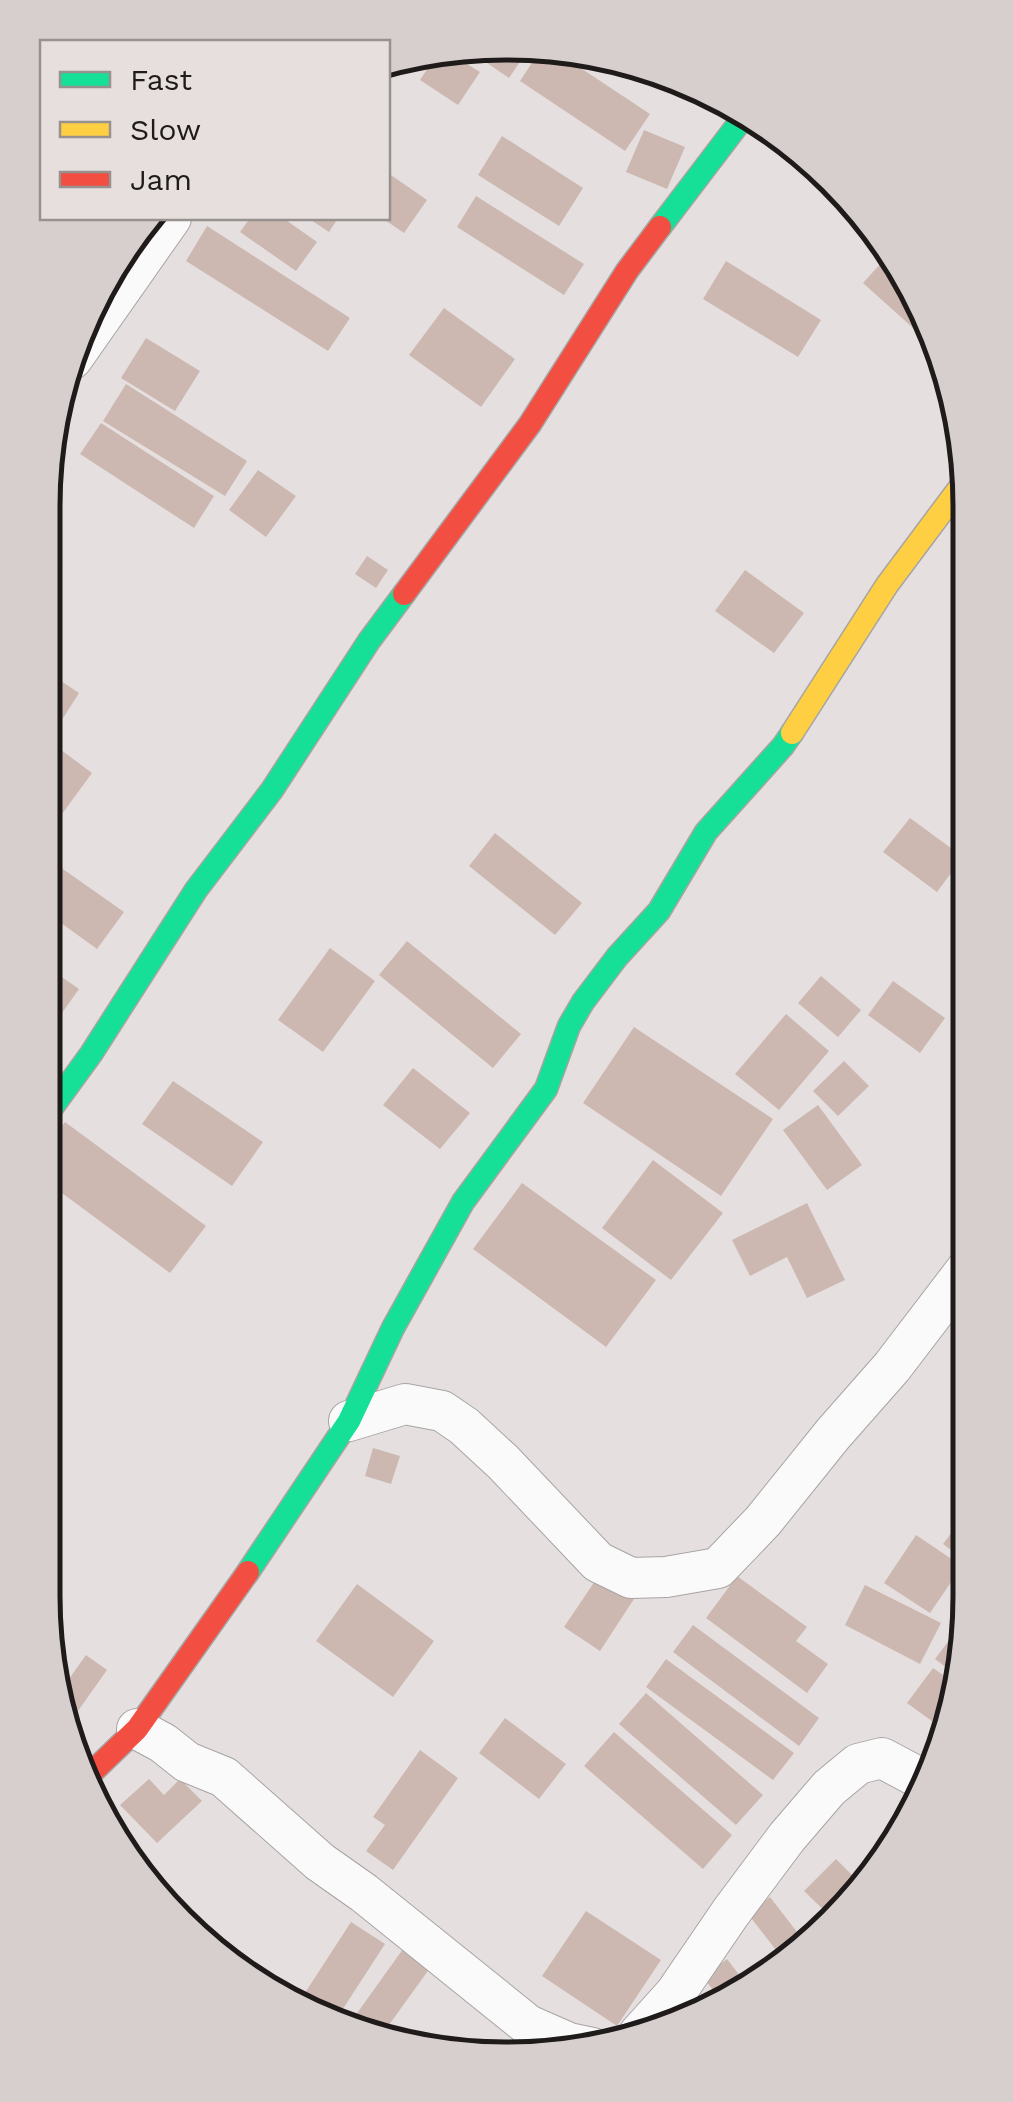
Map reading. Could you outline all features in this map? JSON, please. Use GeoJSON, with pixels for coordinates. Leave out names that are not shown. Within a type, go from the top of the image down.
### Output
{"type":"FeatureCollection","features":[{"type":"Feature","properties":{"kind":"street"},"geometry":{"type":"LineString","coordinates":[[60,1096],[196,890],[272,790],[369,641],[530,424],[627,271],[738,125]]}},
{"type":"Feature","properties":{"kind":"street"},"geometry":{"type":"LineString","coordinates":[[103,315],[170,220]]}},
{"type":"Feature","properties":{"kind":"street"},"geometry":{"type":"LineString","coordinates":[[95,1768],[137,1728],[349,1420],[393,1328],[464,1202],[546,1089],[569,1026],[583,1002],[659,911],[706,832],[783,746],[887,585],[953,496]]}},
{"type":"Feature","properties":{"kind":"street"},"geometry":{"type":"LineString","coordinates":[[349,1420],[406,1404],[442,1412],[464,1426],[503,1462],[598,1562],[631,1578],[666,1577],[718,1568],[892,1366],[953,1287]]}},
{"type":"Feature","properties":{"kind":"street"},"geometry":{"type":"LineString","coordinates":[[137,1728],[187,1762],[224,1777],[320,1862],[528,2025],[558,2039]]}},
{"type":"Feature","properties":{"kind":"street"},"geometry":{"type":"LineString","coordinates":[[655,2016],[787,1836],[829,1788],[858,1764],[882,1758],[915,1775]]}},
{"type":"Feature","properties":{"kind":"building"},"geometry":{"type":"Polygon","coordinates":[[[521,60],[509,78],[484,61],[521,60]]]}},
{"type":"Feature","properties":{"kind":"building"},"geometry":{"type":"Polygon","coordinates":[[[533,61],[578,66],[650,114],[625,151],[520,81],[533,61]]]}},
{"type":"Feature","properties":{"kind":"building"},"geometry":{"type":"Polygon","coordinates":[[[464,62],[480,72],[458,105],[420,80],[428,67],[448,64],[464,62]]]}},
{"type":"Feature","properties":{"kind":"building"},"geometry":{"type":"Polygon","coordinates":[[[644,130],[685,147],[667,189],[626,172],[644,130]]]}},
{"type":"Feature","properties":{"kind":"building"},"geometry":{"type":"Polygon","coordinates":[[[502,136],[583,188],[559,226],[478,175],[502,136]]]}},
{"type":"Feature","properties":{"kind":"building"},"geometry":{"type":"Polygon","coordinates":[[[390,174],[427,200],[404,233],[385,220],[390,220],[390,174]]]}},
{"type":"Feature","properties":{"kind":"building"},"geometry":{"type":"Polygon","coordinates":[[[476,196],[584,264],[564,295],[457,227],[476,196]]]}},
{"type":"Feature","properties":{"kind":"building"},"geometry":{"type":"Polygon","coordinates":[[[249,220],[286,220],[317,242],[296,271],[240,232],[249,220]]]}},
{"type":"Feature","properties":{"kind":"building"},"geometry":{"type":"Polygon","coordinates":[[[311,220],[337,220],[329,232],[311,220]]]}},
{"type":"Feature","properties":{"kind":"building"},"geometry":{"type":"Polygon","coordinates":[[[207,226],[350,318],[328,351],[186,261],[207,226]]]}},
{"type":"Feature","properties":{"kind":"building"},"geometry":{"type":"Polygon","coordinates":[[[726,261],[821,320],[798,357],[703,299],[726,261]]]}},
{"type":"Feature","properties":{"kind":"building"},"geometry":{"type":"Polygon","coordinates":[[[881,263],[917,332],[863,283],[881,263]]]}},
{"type":"Feature","properties":{"kind":"building"},"geometry":{"type":"Polygon","coordinates":[[[444,308],[515,359],[481,407],[409,355],[444,308]]]}},
{"type":"Feature","properties":{"kind":"building"},"geometry":{"type":"Polygon","coordinates":[[[146,338],[200,371],[175,411],[121,378],[146,338]]]}},
{"type":"Feature","properties":{"kind":"building"},"geometry":{"type":"Polygon","coordinates":[[[126,384],[247,461],[225,496],[103,421],[126,384]]]}},
{"type":"Feature","properties":{"kind":"building"},"geometry":{"type":"Polygon","coordinates":[[[101,423],[214,496],[194,528],[80,454],[101,423]]]}},
{"type":"Feature","properties":{"kind":"building"},"geometry":{"type":"Polygon","coordinates":[[[258,470],[296,496],[266,537],[229,510],[258,470]]]}},
{"type":"Feature","properties":{"kind":"building"},"geometry":{"type":"Polygon","coordinates":[[[367,556],[388,570],[376,588],[355,574],[367,556]]]}},
{"type":"Feature","properties":{"kind":"building"},"geometry":{"type":"Polygon","coordinates":[[[745,570],[804,613],[774,653],[715,611],[745,570]]]}},
{"type":"Feature","properties":{"kind":"building"},"geometry":{"type":"Polygon","coordinates":[[[60,680],[79,693],[60,723],[60,680]]]}},
{"type":"Feature","properties":{"kind":"building"},"geometry":{"type":"Polygon","coordinates":[[[60,749],[92,773],[60,817],[60,749]]]}},
{"type":"Feature","properties":{"kind":"building"},"geometry":{"type":"Polygon","coordinates":[[[910,818],[953,850],[953,870],[937,892],[883,852],[910,818]]]}},
{"type":"Feature","properties":{"kind":"building"},"geometry":{"type":"Polygon","coordinates":[[[495,833],[582,903],[555,935],[469,866],[495,833]]]}},
{"type":"Feature","properties":{"kind":"building"},"geometry":{"type":"Polygon","coordinates":[[[60,867],[124,912],[97,949],[60,922],[60,867]]]}},
{"type":"Feature","properties":{"kind":"building"},"geometry":{"type":"Polygon","coordinates":[[[407,941],[521,1034],[493,1068],[379,975],[407,941]]]}},
{"type":"Feature","properties":{"kind":"building"},"geometry":{"type":"Polygon","coordinates":[[[330,948],[375,981],[323,1052],[278,1020],[330,948]]]}},
{"type":"Feature","properties":{"kind":"building"},"geometry":{"type":"Polygon","coordinates":[[[60,976],[79,989],[60,1016],[60,976]]]}},
{"type":"Feature","properties":{"kind":"building"},"geometry":{"type":"Polygon","coordinates":[[[821,976],[861,1010],[838,1037],[798,1003],[821,976]]]}},
{"type":"Feature","properties":{"kind":"building"},"geometry":{"type":"Polygon","coordinates":[[[893,981],[945,1018],[920,1053],[868,1015],[893,981]]]}},
{"type":"Feature","properties":{"kind":"building"},"geometry":{"type":"Polygon","coordinates":[[[786,1014],[829,1051],[779,1110],[735,1074],[786,1014]]]}},
{"type":"Feature","properties":{"kind":"building"},"geometry":{"type":"Polygon","coordinates":[[[634,1027],[773,1119],[721,1196],[583,1103],[634,1027]]]}},
{"type":"Feature","properties":{"kind":"building"},"geometry":{"type":"Polygon","coordinates":[[[844,1061],[869,1086],[838,1116],[813,1091],[844,1061]]]}},
{"type":"Feature","properties":{"kind":"building"},"geometry":{"type":"Polygon","coordinates":[[[413,1068],[470,1113],[440,1149],[383,1105],[413,1068]]]}},
{"type":"Feature","properties":{"kind":"building"},"geometry":{"type":"Polygon","coordinates":[[[173,1081],[263,1142],[232,1186],[142,1124],[173,1081]]]}},
{"type":"Feature","properties":{"kind":"building"},"geometry":{"type":"Polygon","coordinates":[[[818,1105],[862,1165],[827,1190],[783,1130],[818,1105]]]}},
{"type":"Feature","properties":{"kind":"building"},"geometry":{"type":"Polygon","coordinates":[[[65,1122],[206,1226],[170,1273],[60,1192],[60,1129],[65,1122]]]}},
{"type":"Feature","properties":{"kind":"building"},"geometry":{"type":"Polygon","coordinates":[[[653,1160],[723,1213],[671,1280],[602,1228],[653,1160]]]}},
{"type":"Feature","properties":{"kind":"building"},"geometry":{"type":"Polygon","coordinates":[[[522,1183],[656,1280],[606,1347],[473,1249],[522,1183]]]}},
{"type":"Feature","properties":{"kind":"building"},"geometry":{"type":"Polygon","coordinates":[[[807,1203],[845,1280],[807,1298],[787,1257],[750,1276],[732,1240],[807,1203]]]}},
{"type":"Feature","properties":{"kind":"building"},"geometry":{"type":"Polygon","coordinates":[[[373,1448],[400,1456],[391,1484],[365,1476],[373,1448]]]}},
{"type":"Feature","properties":{"kind":"building"},"geometry":{"type":"Polygon","coordinates":[[[953,1531],[953,1551],[943,1544],[953,1531]]]}},
{"type":"Feature","properties":{"kind":"building"},"geometry":{"type":"Polygon","coordinates":[[[916,1535],[953,1560],[953,1579],[930,1613],[884,1583],[916,1535]]]}},
{"type":"Feature","properties":{"kind":"building"},"geometry":{"type":"Polygon","coordinates":[[[599,1575],[634,1599],[600,1651],[564,1627],[599,1575]]]}},
{"type":"Feature","properties":{"kind":"building"},"geometry":{"type":"Polygon","coordinates":[[[737,1576],[807,1627],[796,1641],[828,1664],[807,1693],[706,1618],[737,1576]]]}},
{"type":"Feature","properties":{"kind":"building"},"geometry":{"type":"Polygon","coordinates":[[[357,1584],[434,1641],[393,1697],[316,1641],[357,1584]]]}},
{"type":"Feature","properties":{"kind":"building"},"geometry":{"type":"Polygon","coordinates":[[[865,1585],[941,1623],[920,1664],[845,1625],[865,1585]]]}},
{"type":"Feature","properties":{"kind":"building"},"geometry":{"type":"Polygon","coordinates":[[[693,1625],[819,1718],[799,1746],[673,1652],[693,1625]]]}},
{"type":"Feature","properties":{"kind":"building"},"geometry":{"type":"Polygon","coordinates":[[[951,1638],[947,1668],[935,1659],[951,1638]]]}},
{"type":"Feature","properties":{"kind":"building"},"geometry":{"type":"Polygon","coordinates":[[[86,1655],[107,1670],[76,1714],[68,1680],[86,1655]]]}},
{"type":"Feature","properties":{"kind":"building"},"geometry":{"type":"Polygon","coordinates":[[[666,1659],[794,1753],[773,1780],[646,1687],[666,1659]]]}},
{"type":"Feature","properties":{"kind":"building"},"geometry":{"type":"Polygon","coordinates":[[[933,1668],[945,1676],[934,1723],[907,1703],[933,1668]]]}},
{"type":"Feature","properties":{"kind":"building"},"geometry":{"type":"Polygon","coordinates":[[[646,1693],[763,1795],[736,1825],[619,1724],[646,1693]]]}},
{"type":"Feature","properties":{"kind":"building"},"geometry":{"type":"Polygon","coordinates":[[[505,1718],[566,1764],[539,1799],[479,1753],[505,1718]]]}},
{"type":"Feature","properties":{"kind":"building"},"geometry":{"type":"Polygon","coordinates":[[[614,1732],[732,1835],[703,1869],[584,1766],[614,1732]]]}},
{"type":"Feature","properties":{"kind":"building"},"geometry":{"type":"Polygon","coordinates":[[[420,1750],[458,1778],[393,1870],[366,1851],[385,1825],[373,1817],[420,1750]]]}},
{"type":"Feature","properties":{"kind":"building"},"geometry":{"type":"Polygon","coordinates":[[[149,1779],[164,1795],[180,1779],[202,1801],[157,1843],[120,1805],[149,1779]]]}},
{"type":"Feature","properties":{"kind":"building"},"geometry":{"type":"Polygon","coordinates":[[[836,1859],[853,1876],[823,1910],[804,1891],[836,1859]]]}},
{"type":"Feature","properties":{"kind":"building"},"geometry":{"type":"Polygon","coordinates":[[[770,1897],[798,1933],[777,1951],[748,1914],[770,1897]]]}},
{"type":"Feature","properties":{"kind":"building"},"geometry":{"type":"Polygon","coordinates":[[[586,1911],[661,1960],[617,2026],[542,1976],[586,1911]]]}},
{"type":"Feature","properties":{"kind":"building"},"geometry":{"type":"Polygon","coordinates":[[[351,1922],[385,1944],[342,2010],[304,1994],[351,1922]]]}},
{"type":"Feature","properties":{"kind":"building"},"geometry":{"type":"Polygon","coordinates":[[[403,1949],[430,1968],[388,2026],[356,2015],[403,1949]]]}},
{"type":"Feature","properties":{"kind":"building"},"geometry":{"type":"Polygon","coordinates":[[[727,1959],[740,1976],[714,1991],[703,1977],[727,1959]]]}},
{"type":"Feature","properties":{"kind":"traffic: fast"},"geometry":{"type":"LineString","coordinates":[[660,227],[738,125]]}},
{"type":"Feature","properties":{"kind":"traffic: fast"},"geometry":{"type":"LineString","coordinates":[[60,1097],[196,890],[272,790],[404,594]]}},
{"type":"Feature","properties":{"kind":"traffic: fast"},"geometry":{"type":"LineString","coordinates":[[248,1572],[349,1421],[393,1328],[463,1202],[546,1089],[569,1026],[583,1002],[659,911],[706,832],[792,733]]}},
{"type":"Feature","properties":{"kind":"traffic: slow"},"geometry":{"type":"LineString","coordinates":[[792,733],[887,585],[953,497]]}},
{"type":"Feature","properties":{"kind":"traffic: jam"},"geometry":{"type":"LineString","coordinates":[[404,594],[530,424],[627,271],[660,227]]}},
{"type":"Feature","properties":{"kind":"traffic: jam"},"geometry":{"type":"LineString","coordinates":[[95,1769],[137,1729],[248,1572]]}}]}
